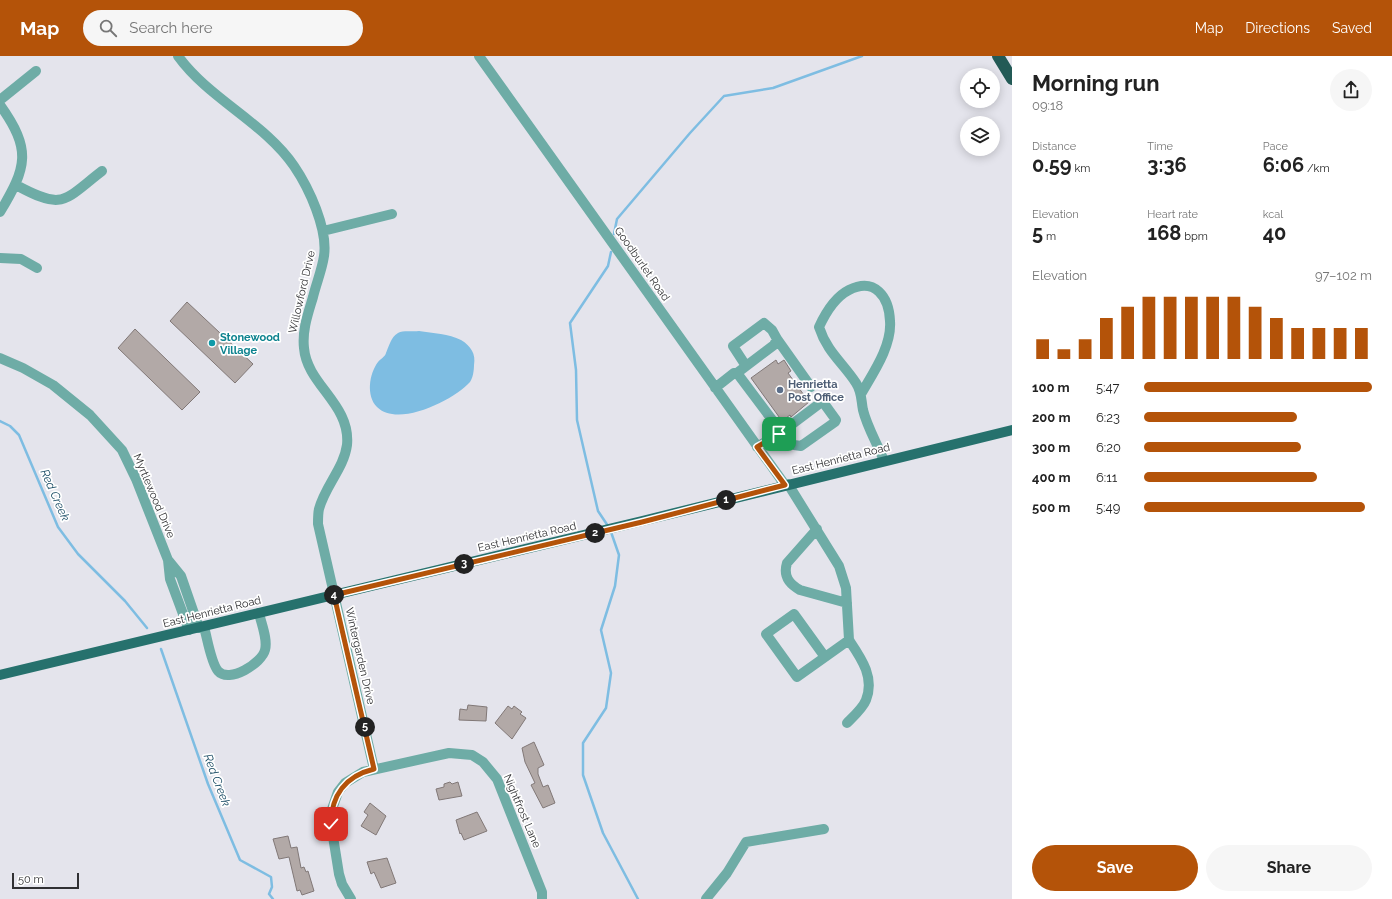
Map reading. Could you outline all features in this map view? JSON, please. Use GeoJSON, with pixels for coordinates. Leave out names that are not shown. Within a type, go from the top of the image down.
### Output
{"type":"FeatureCollection","features":[{"type":"Feature","properties":{"kind":"highway"},"geometry":{"type":"LineString","coordinates":[[998,56],[1012,79]]}},
{"type":"Feature","properties":{"kind":"main road","name":"East Henrietta Road"},"geometry":{"type":"LineString","coordinates":[[0,675],[600,532],[1012,430]]}},
{"type":"Feature","properties":{"kind":"street","name":"Willowford Drive"},"geometry":{"type":"LineString","coordinates":[[178,56],[198,79],[285,153],[300,175],[323,232],[324,257],[305,324],[303,337],[304,349],[311,370],[338,406],[343,417],[346,432],[347,445],[344,455],[319,509],[318,524],[334,595]]}},
{"type":"Feature","properties":{"kind":"street","name":"Goodburlet Road"},"geometry":{"type":"LineString","coordinates":[[479,56],[817,529],[839,566],[846,588],[849,640]]}},
{"type":"Feature","properties":{"kind":"street"},"geometry":{"type":"LineString","coordinates":[[0,100],[36,71]]}},
{"type":"Feature","properties":{"kind":"street"},"geometry":{"type":"LineString","coordinates":[[0,105],[12,121],[21,144],[23,162],[16,185],[0,212]]}},
{"type":"Feature","properties":{"kind":"street"},"geometry":{"type":"LineString","coordinates":[[16,185],[37,197],[53,201],[63,200],[102,171]]}},
{"type":"Feature","properties":{"kind":"street"},"geometry":{"type":"LineString","coordinates":[[323,232],[392,214]]}},
{"type":"Feature","properties":{"kind":"street"},"geometry":{"type":"LineString","coordinates":[[0,258],[21,259],[37,268]]}},
{"type":"Feature","properties":{"kind":"street"},"geometry":{"type":"LineString","coordinates":[[861,394],[888,339],[891,322],[888,302],[880,291],[866,286],[849,290],[836,300],[825,315],[819,327],[823,339],[833,356],[856,383],[861,394],[863,410],[884,461]]}},
{"type":"Feature","properties":{"kind":"street"},"geometry":{"type":"LineString","coordinates":[[746,366],[733,346],[764,323],[772,330],[811,386]]}},
{"type":"Feature","properties":{"kind":"street"},"geometry":{"type":"LineString","coordinates":[[715,388],[774,345],[777,339]]}},
{"type":"Feature","properties":{"kind":"street","name":"Myrtlewood Drive"},"geometry":{"type":"LineString","coordinates":[[0,358],[23,368],[53,385],[90,415],[122,450],[136,479],[168,560],[170,578],[189,630]]}},
{"type":"Feature","properties":{"kind":"street"},"geometry":{"type":"LineString","coordinates":[[737,373],[779,429],[779,434],[794,445],[801,446],[836,420],[823,402],[779,434],[757,447]]}},
{"type":"Feature","properties":{"kind":"street"},"geometry":{"type":"LineString","coordinates":[[817,529],[787,563],[787,578],[794,587],[800,590],[847,603]]}},
{"type":"Feature","properties":{"kind":"street","name":"Myrtlewood Drive"},"geometry":{"type":"LineString","coordinates":[[168,560],[181,576],[202,627],[216,669],[219,673],[230,675],[254,665],[264,655],[266,648],[259,613]]}},
{"type":"Feature","properties":{"kind":"street","name":"Wintergarden Drive"},"geometry":{"type":"LineString","coordinates":[[334,595],[374,769]]}},
{"type":"Feature","properties":{"kind":"street"},"geometry":{"type":"LineString","coordinates":[[825,657],[794,614],[766,634],[797,677],[849,640],[868,672],[869,686],[866,701],[847,723]]}},
{"type":"Feature","properties":{"kind":"street","name":"Nightfrost Lane"},"geometry":{"type":"LineString","coordinates":[[351,899],[342,884],[339,874],[331,824],[331,812],[335,798],[345,783],[363,772],[448,753],[472,756],[483,762],[497,779],[542,892],[542,899]]}},
{"type":"Feature","properties":{"kind":"street"},"geometry":{"type":"LineString","coordinates":[[706,899],[727,873],[746,842],[824,829]]}},
{"type":"Feature","properties":{"kind":"water"},"geometry":{"type":"Polygon","coordinates":[[[419,331],[451,336],[468,345],[474,357],[472,378],[470,382],[452,396],[425,409],[411,413],[386,413],[377,407],[371,397],[370,385],[372,373],[378,362],[384,357],[390,342],[398,333],[419,331]]]}},
{"type":"Feature","properties":{"kind":"building","name":"Stonewood Village"},"geometry":{"type":"Polygon","coordinates":[[[187,302],[253,364],[235,383],[170,321],[187,302]]]}},
{"type":"Feature","properties":{"kind":"building"},"geometry":{"type":"Polygon","coordinates":[[[135,329],[200,392],[182,410],[118,348],[135,329]]]}},
{"type":"Feature","properties":{"kind":"building","name":"Henrietta Post Office"},"geometry":{"type":"Polygon","coordinates":[[[776,360],[778,364],[784,360],[791,371],[788,373],[809,402],[791,417],[790,415],[782,421],[751,378],[776,360]]]}},
{"type":"Feature","properties":{"kind":"building"},"geometry":{"type":"Polygon","coordinates":[[[468,705],[487,707],[486,721],[459,720],[460,709],[467,710],[468,705]]]}},
{"type":"Feature","properties":{"kind":"building"},"geometry":{"type":"Polygon","coordinates":[[[508,706],[512,709],[514,706],[522,712],[520,714],[526,718],[512,739],[495,723],[508,706]]]}},
{"type":"Feature","properties":{"kind":"building"},"geometry":{"type":"Polygon","coordinates":[[[534,742],[544,765],[538,768],[538,774],[543,787],[548,785],[555,803],[543,808],[531,785],[535,783],[525,762],[522,748],[534,742]]]}},
{"type":"Feature","properties":{"kind":"building"},"geometry":{"type":"Polygon","coordinates":[[[450,782],[452,784],[458,782],[462,796],[439,800],[436,789],[444,787],[444,784],[450,782]]]}},
{"type":"Feature","properties":{"kind":"building"},"geometry":{"type":"Polygon","coordinates":[[[370,803],[386,816],[376,835],[361,826],[368,815],[364,812],[370,803]]]}},
{"type":"Feature","properties":{"kind":"building"},"geometry":{"type":"Polygon","coordinates":[[[477,812],[487,831],[464,840],[461,833],[460,834],[456,820],[477,812]]]}},
{"type":"Feature","properties":{"kind":"building"},"geometry":{"type":"Polygon","coordinates":[[[288,836],[291,848],[297,847],[301,868],[304,867],[306,872],[308,871],[314,891],[302,895],[300,890],[297,891],[289,857],[279,859],[273,839],[288,836]]]}},
{"type":"Feature","properties":{"kind":"building"},"geometry":{"type":"Polygon","coordinates":[[[387,858],[396,883],[381,888],[374,872],[371,874],[367,862],[387,858]]]}},
{"type":"Feature","properties":{"kind":"waterway"},"geometry":{"type":"LineString","coordinates":[[614,234],[617,219],[690,133],[724,96],[773,88],[862,56]]}},
{"type":"Feature","properties":{"kind":"waterway"},"geometry":{"type":"LineString","coordinates":[[608,526],[598,511],[577,420],[576,370],[570,323],[608,266],[611,252]]}},
{"type":"Feature","properties":{"kind":"waterway","name":"Red Creek"},"geometry":{"type":"LineString","coordinates":[[0,421],[10,426],[19,435],[58,527],[78,554],[125,601],[147,628]]}},
{"type":"Feature","properties":{"kind":"waterway"},"geometry":{"type":"LineString","coordinates":[[611,532],[619,555],[615,586],[601,630],[611,673],[606,708],[583,743],[583,775],[603,833],[638,899]]}},
{"type":"Feature","properties":{"kind":"waterway","name":"Red Creek"},"geometry":{"type":"LineString","coordinates":[[161,649],[208,784],[240,860],[271,877],[272,887],[269,894],[273,899]]}},
{"type":"Feature","properties":{"kind":"place","name":"Stonewood Village"},"geometry":{"type":"Point","coordinates":[212,343]}},
{"type":"Feature","properties":{"kind":"place","name":"Henrietta Post Office"},"geometry":{"type":"Point","coordinates":[780,390]}},
{"type":"Feature","properties":{"kind":"route"},"geometry":{"type":"LineString","coordinates":[[331,824],[331,812],[334,801],[338,792],[345,783],[363,772],[374,769],[334,595],[642,522],[785,485],[757,447],[779,434]]}}]}
